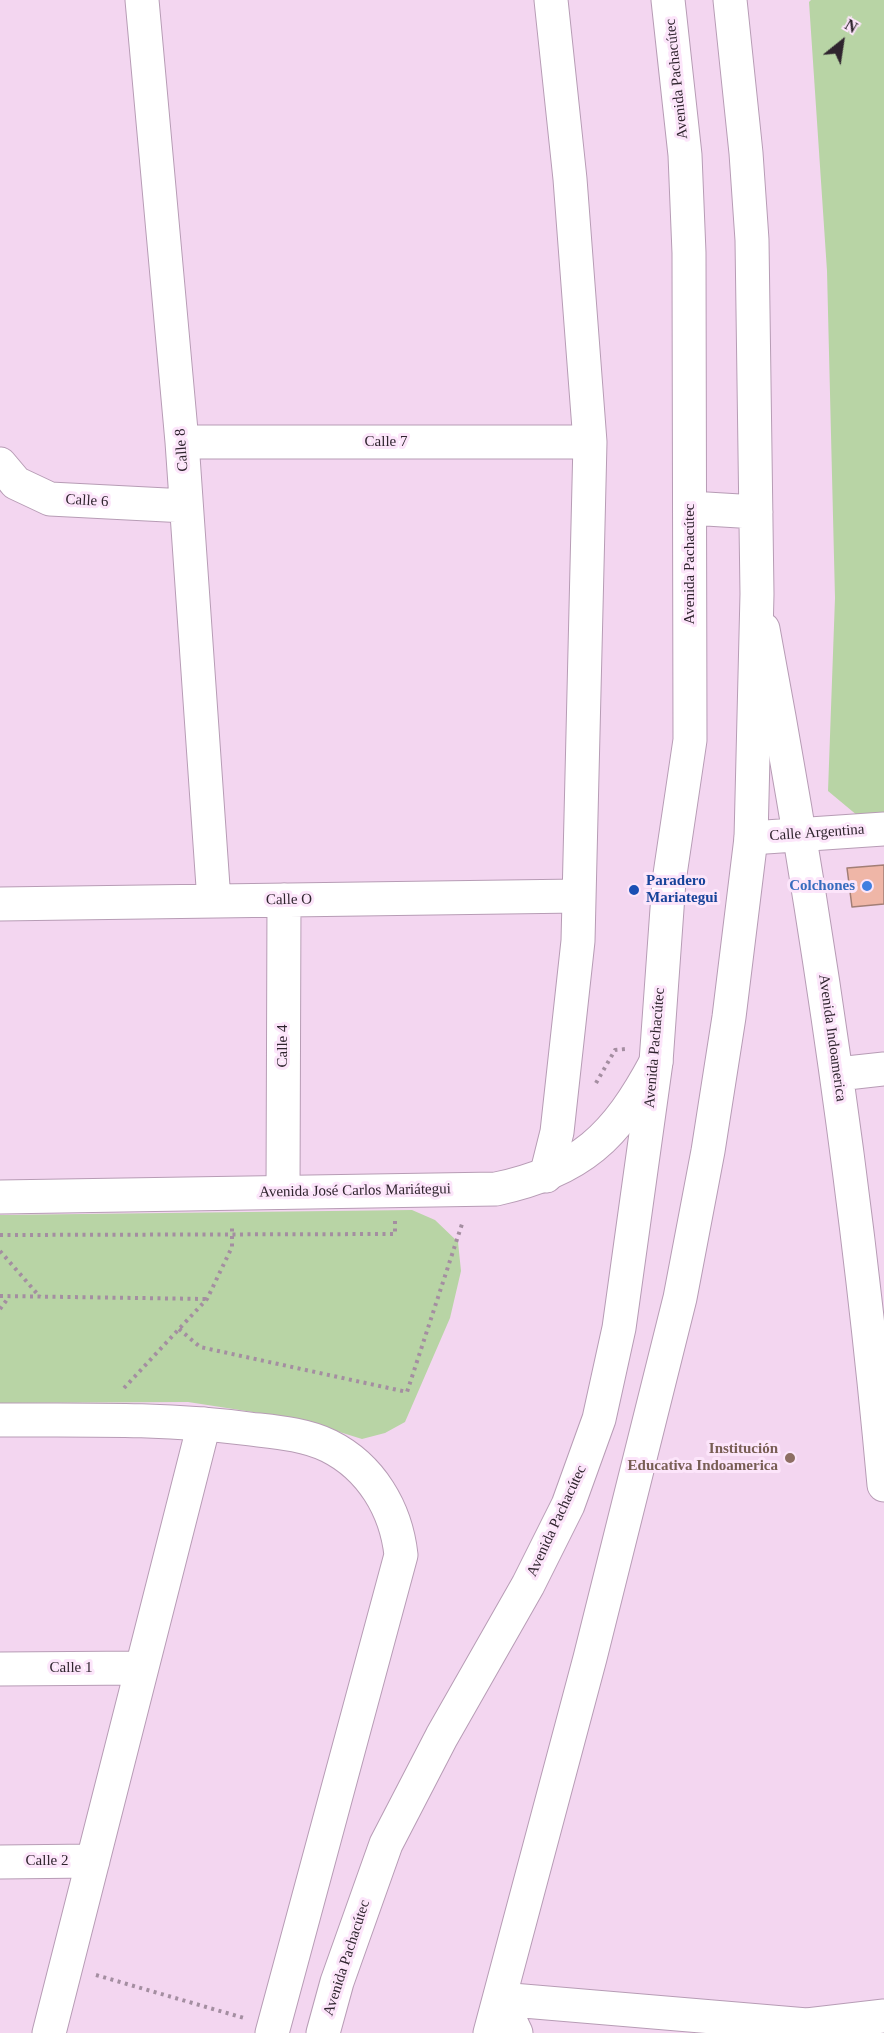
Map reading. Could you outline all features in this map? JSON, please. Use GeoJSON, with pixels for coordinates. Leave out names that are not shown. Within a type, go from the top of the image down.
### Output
{"type":"FeatureCollection","features":[{"type":"Feature","properties":{"kind":"street","name":"Calle 8"},"geometry":{"type":"LineString","coordinates":[[142,0],[182,442],[214,901]]}},
{"type":"Feature","properties":{"kind":"street"},"geometry":{"type":"LineString","coordinates":[[546,1176],[557,1131],[578,941],[590,442],[570,179],[551,0]]}},
{"type":"Feature","properties":{"kind":"street","name":"Avenida Pachacútec"},"geometry":{"type":"LineString","coordinates":[[323,2033],[337,1982],[386,1844],[442,1736],[549,1545],[584,1464],[610,1374],[619,1328],[656,1062],[669,881],[690,740],[689,254],[685,155],[668,0]]}},
{"type":"Feature","properties":{"kind":"street"},"geometry":{"type":"LineString","coordinates":[[490,2033],[590,1658],[680,1298],[710,1140],[729,1017],[751,838],[757,594],[752,240],[746,153],[730,0]]}},
{"type":"Feature","properties":{"kind":"street","name":"Calle 7"},"geometry":{"type":"LineString","coordinates":[[182,442],[590,442]]}},
{"type":"Feature","properties":{"kind":"street","name":"Calle 6"},"geometry":{"type":"LineString","coordinates":[[0,464],[16,483],[50,499],[186,506]]}},
{"type":"Feature","properties":{"kind":"street"},"geometry":{"type":"LineString","coordinates":[[690,508],[756,512]]}},
{"type":"Feature","properties":{"kind":"street","name":"Avenida Indoamerica"},"geometry":{"type":"LineString","coordinates":[[757,594],[801,834],[876,1304],[884,1485]]}},
{"type":"Feature","properties":{"kind":"street","name":"Calle Argentina"},"geometry":{"type":"LineString","coordinates":[[751,838],[884,829]]}},
{"type":"Feature","properties":{"kind":"street","name":"Calle O"},"geometry":{"type":"LineString","coordinates":[[0,904],[578,896]]}},
{"type":"Feature","properties":{"kind":"street","name":"Calle 4"},"geometry":{"type":"LineString","coordinates":[[283,1192],[284,900]]}},
{"type":"Feature","properties":{"kind":"street","name":"Avenida José Carlos Mariátegui"},"geometry":{"type":"LineString","coordinates":[[0,1197],[496,1189],[546,1176],[589,1151],[615,1127],[634,1101],[656,1062]]}},
{"type":"Feature","properties":{"kind":"street"},"geometry":{"type":"LineString","coordinates":[[838,1074],[884,1068]]}},
{"type":"Feature","properties":{"kind":"street"},"geometry":{"type":"LineString","coordinates":[[0,1420],[119,1420],[204,1424],[302,1436],[329,1446],[357,1464],[375,1484],[387,1506],[398,1531],[400,1555],[273,2030]]}},
{"type":"Feature","properties":{"kind":"street"},"geometry":{"type":"LineString","coordinates":[[49,2033],[204,1424]]}},
{"type":"Feature","properties":{"kind":"street","name":"Calle 1"},"geometry":{"type":"LineString","coordinates":[[0,1669],[142,1668]]}},
{"type":"Feature","properties":{"kind":"street","name":"Calle 2"},"geometry":{"type":"LineString","coordinates":[[0,1862],[93,1861]]}},
{"type":"Feature","properties":{"kind":"street"},"geometry":{"type":"LineString","coordinates":[[500,1999],[807,2025],[884,2016]]}},
{"type":"Feature","properties":{"kind":"street"},"geometry":{"type":"LineString","coordinates":[[500,1999],[516,2033]]}},
{"type":"Feature","properties":{"kind":"path"},"geometry":{"type":"LineString","coordinates":[[179,1329],[200,1347],[407,1392],[474,1189]]}},
{"type":"Feature","properties":{"kind":"path"},"geometry":{"type":"LineString","coordinates":[[119,1420],[120,1392],[207,1299],[232,1247],[230,1193]]}},
{"type":"Feature","properties":{"kind":"path"},"geometry":{"type":"LineString","coordinates":[[0,1251],[40,1297]]}},
{"type":"Feature","properties":{"kind":"path"},"geometry":{"type":"LineString","coordinates":[[0,1296],[207,1299]]}},
{"type":"Feature","properties":{"kind":"path"},"geometry":{"type":"LineString","coordinates":[[0,1309],[9,1296]]}},
{"type":"Feature","properties":{"kind":"path"},"geometry":{"type":"LineString","coordinates":[[66,1966],[273,2030]]}},
{"type":"Feature","properties":{"kind":"green space"},"geometry":{"type":"Polygon","coordinates":[[[811,0],[884,0],[884,813],[858,816],[828,791],[835,598],[827,271],[809,2],[811,0]]]}},
{"type":"Feature","properties":{"kind":"green space"},"geometry":{"type":"Polygon","coordinates":[[[412,1210],[435,1220],[458,1242],[461,1271],[450,1318],[405,1422],[385,1433],[362,1439],[298,1419],[188,1402],[0,1403],[0,1215],[412,1210]]]}},
{"type":"Feature","properties":{"kind":"building","name":"Colchones"},"geometry":{"type":"Polygon","coordinates":[[[884,865],[884,904],[852,907],[847,868],[884,865]]]}},
{"type":"Feature","properties":{"kind":"place","name":"Colchones"},"geometry":{"type":"Point","coordinates":[867,886]}},
{"type":"Feature","properties":{"kind":"place","name":"Paradero Mariategui"},"geometry":{"type":"Point","coordinates":[634,890]}},
{"type":"Feature","properties":{"kind":"place","name":"Institución Educativa Indoamerica"},"geometry":{"type":"Point","coordinates":[790,1458]}}]}
